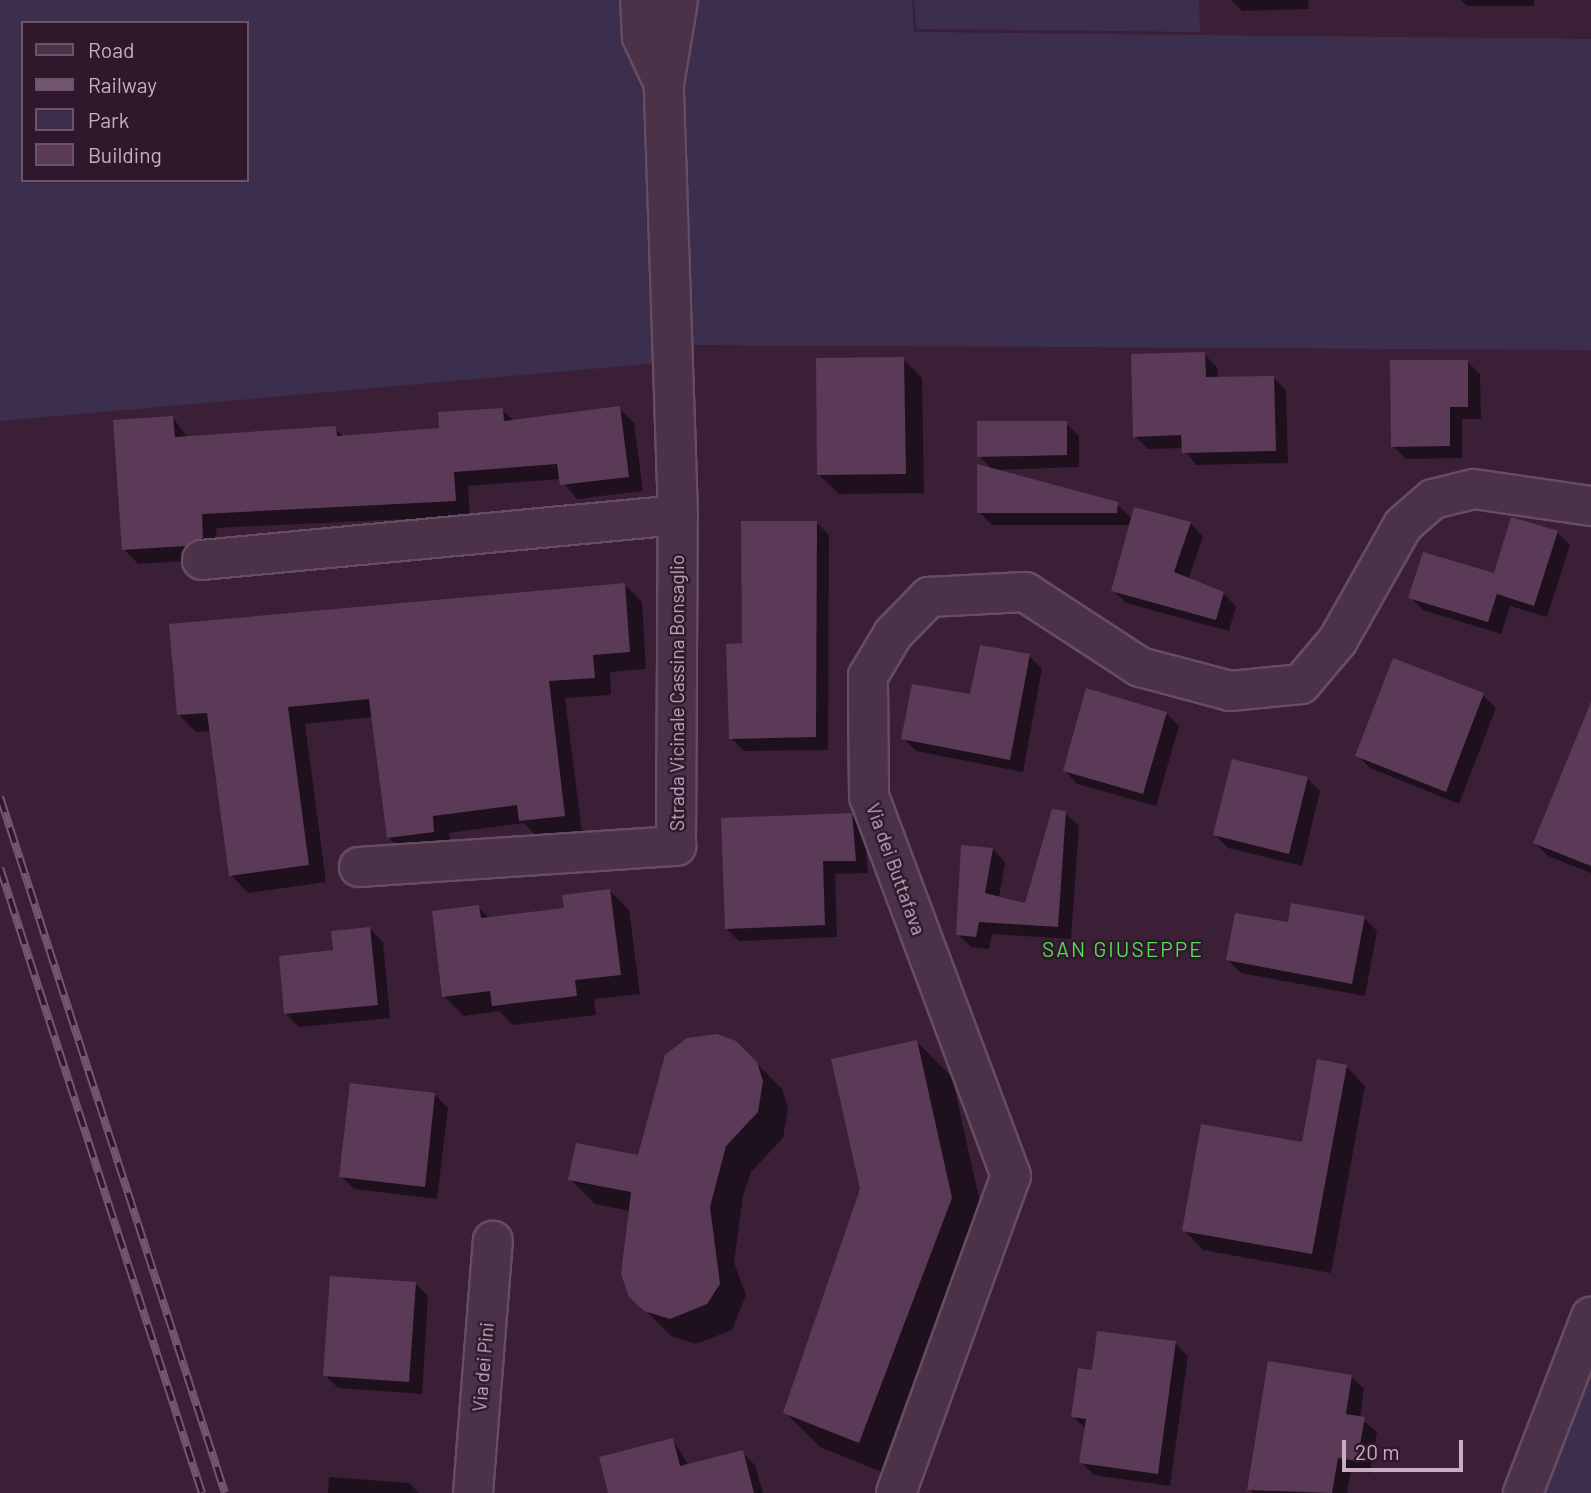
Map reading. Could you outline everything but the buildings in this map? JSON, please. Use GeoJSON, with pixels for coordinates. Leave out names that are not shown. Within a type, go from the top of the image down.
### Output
{"type":"FeatureCollection","features":[{"type":"Feature","properties":{"kind":"street","name":"Strada Vicinale Cassina Bonsaglio"},"geometry":{"type":"LineString","coordinates":[[640,0],[642,37],[664,84]]}},
{"type":"Feature","properties":{"kind":"street","name":"Strada Vicinale Cassina Bonsaglio"},"geometry":{"type":"LineString","coordinates":[[359,867],[676,846],[678,515],[664,84],[678,0]]}},
{"type":"Feature","properties":{"kind":"street","name":"Via dei Buttafava"},"geometry":{"type":"LineString","coordinates":[[896,1493],[1011,1176],[869,797],[868,676],[893,634],[929,597],[1025,592],[1140,667],[1230,691],[1301,684],[1338,640],[1403,525],[1433,499],[1474,489],[1591,506]]}},
{"type":"Feature","properties":{"kind":"street"},"geometry":{"type":"LineString","coordinates":[[202,560],[678,515]]}},
{"type":"Feature","properties":{"kind":"street","name":"Via dei Pini"},"geometry":{"type":"LineString","coordinates":[[473,1493],[493,1241]]}},
{"type":"Feature","properties":{"kind":"street"},"geometry":{"type":"LineString","coordinates":[[1523,1493],[1591,1317]]}},
{"type":"Feature","properties":{"kind":"green space"},"geometry":{"type":"Polygon","coordinates":[[[0,0],[912,0],[914,32],[1591,39],[1591,350],[693,345],[692,360],[0,421],[0,0]]]}},
{"type":"Feature","properties":{"kind":"green space"},"geometry":{"type":"Polygon","coordinates":[[[914,0],[1199,0],[1200,32],[916,29],[914,0]]]}},
{"type":"Feature","properties":{"kind":"green space"},"geometry":{"type":"Polygon","coordinates":[[[1591,1340],[1591,1493],[1533,1493],[1591,1340]]]}},
{"type":"Feature","properties":{"kind":"railway"},"geometry":{"type":"LineString","coordinates":[[0,797],[225,1493]]}},
{"type":"Feature","properties":{"kind":"railway"},"geometry":{"type":"LineString","coordinates":[[0,868],[202,1493]]}},
{"type":"Feature","properties":{"kind":"district","name":"SAN GIUSEPPE"},"geometry":{"type":"Point","coordinates":[1123,949]}}]}
